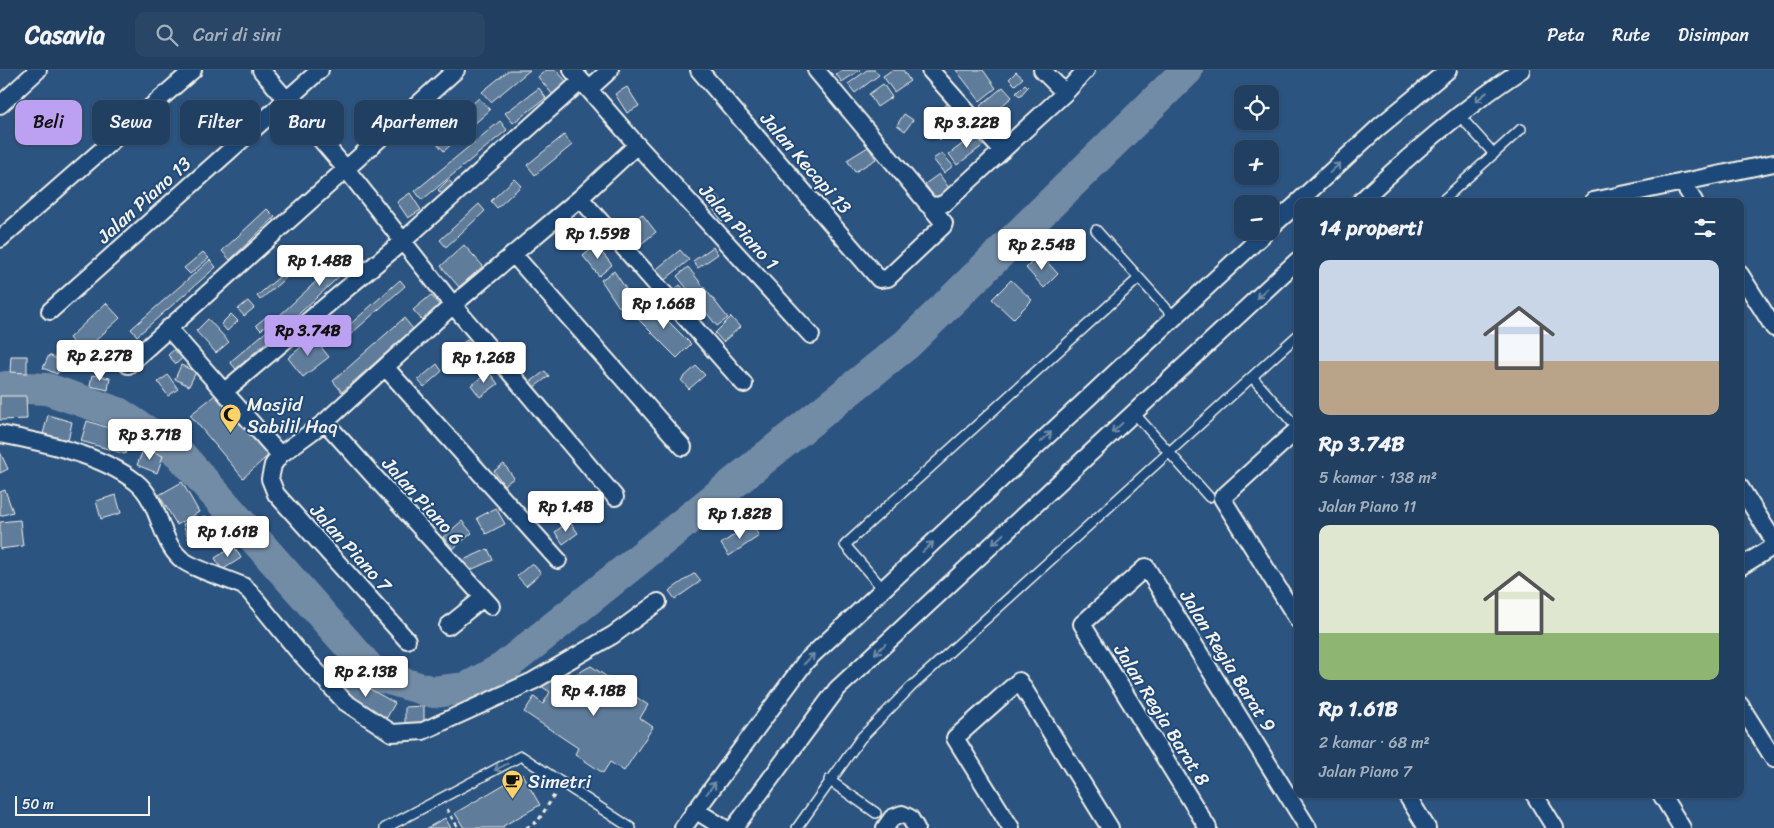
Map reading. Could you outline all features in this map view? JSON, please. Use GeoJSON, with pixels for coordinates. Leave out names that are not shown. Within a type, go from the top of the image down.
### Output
{"type":"FeatureCollection","features":[{"type":"Feature","properties":{"kind":"street"},"geometry":{"type":"LineString","coordinates":[[0,105],[38,70]]}},
{"type":"Feature","properties":{"kind":"street"},"geometry":{"type":"LineString","coordinates":[[0,239],[193,70]]}},
{"type":"Feature","properties":{"kind":"street"},"geometry":{"type":"LineString","coordinates":[[262,70],[346,169],[453,305],[615,497]]}},
{"type":"Feature","properties":{"kind":"street","name":"Jalan Piano 13"},"geometry":{"type":"LineString","coordinates":[[50,311],[320,70]]}},
{"type":"Feature","properties":{"kind":"street"},"geometry":{"type":"LineString","coordinates":[[128,365],[456,70]]}},
{"type":"Feature","properties":{"kind":"street"},"geometry":{"type":"LineString","coordinates":[[225,391],[403,241],[581,80],[610,70]]}},
{"type":"Feature","properties":{"kind":"street","name":"Jalan Kecapi 13"},"geometry":{"type":"LineString","coordinates":[[699,70],[879,279],[884,279],[943,226],[942,220],[927,204]]}},
{"type":"Feature","properties":{"kind":"street"},"geometry":{"type":"LineString","coordinates":[[816,70],[927,204],[932,206],[944,203],[1002,152],[1065,93],[1086,70]]}},
{"type":"Feature","properties":{"kind":"street"},"geometry":{"type":"LineString","coordinates":[[930,70],[1002,152]]}},
{"type":"Feature","properties":{"kind":"street"},"geometry":{"type":"LineString","coordinates":[[1042,70],[1065,93]]}},
{"type":"Feature","properties":{"kind":"street"},"geometry":{"type":"LineString","coordinates":[[1302,198],[1379,127],[1448,70]]}},
{"type":"Feature","properties":{"kind":"street"},"geometry":{"type":"LineString","coordinates":[[1363,198],[1407,158],[1484,94],[1521,70]]}},
{"type":"Feature","properties":{"kind":"street","name":"Jalan Piano 1"},"geometry":{"type":"LineString","coordinates":[[581,80],[637,145],[811,335]]}},
{"type":"Feature","properties":{"kind":"street"},"geometry":{"type":"LineString","coordinates":[[168,328],[280,454],[325,422],[453,305],[580,198],[637,145]]}},
{"type":"Feature","properties":{"kind":"street"},"geometry":{"type":"LineString","coordinates":[[1607,198],[1774,163]]}},
{"type":"Feature","properties":{"kind":"street"},"geometry":{"type":"LineString","coordinates":[[1682,182],[1692,198]]}},
{"type":"Feature","properties":{"kind":"street"},"geometry":{"type":"LineString","coordinates":[[580,198],[744,384]]}},
{"type":"Feature","properties":{"kind":"street"},"geometry":{"type":"LineString","coordinates":[[1279,220],[1294,206]]}},
{"type":"Feature","properties":{"kind":"street"},"geometry":{"type":"LineString","coordinates":[[683,828],[806,661],[1257,240]]}},
{"type":"Feature","properties":{"kind":"street"},"geometry":{"type":"LineString","coordinates":[[514,255],[683,447]]}},
{"type":"Feature","properties":{"kind":"street"},"geometry":{"type":"LineString","coordinates":[[734,828],[837,689],[1294,264]]}},
{"type":"Feature","properties":{"kind":"street"},"geometry":{"type":"LineString","coordinates":[[1744,280],[1774,328]]}},
{"type":"Feature","properties":{"kind":"street"},"geometry":{"type":"LineString","coordinates":[[386,368],[558,560]]}},
{"type":"Feature","properties":{"kind":"street","name":"Jalan Piano 6"},"geometry":{"type":"LineString","coordinates":[[325,422],[487,602],[448,626]]}},
{"type":"Feature","properties":{"kind":"street"},"geometry":{"type":"LineString","coordinates":[[1294,426],[1216,498],[1294,614]]}},
{"type":"Feature","properties":{"kind":"street"},"geometry":{"type":"LineString","coordinates":[[0,434],[54,444],[112,467],[138,483],[150,502],[173,550],[182,560],[243,586],[297,650],[346,702],[392,733],[423,730],[533,681],[613,635],[658,602]]}},
{"type":"Feature","properties":{"kind":"street","name":"Jalan Piano 7"},"geometry":{"type":"LineString","coordinates":[[280,454],[273,465],[270,479],[276,494],[407,640]]}},
{"type":"Feature","properties":{"kind":"street"},"geometry":{"type":"LineString","coordinates":[[1744,493],[1774,541]]}},
{"type":"Feature","properties":{"kind":"street"},"geometry":{"type":"LineString","coordinates":[[1744,565],[1774,546]]}},
{"type":"Feature","properties":{"kind":"street","name":"Jalan Regia Barat 9"},"geometry":{"type":"LineString","coordinates":[[1082,624],[1146,567],[1308,828]]}},
{"type":"Feature","properties":{"kind":"street","name":"Jalan Regia Barat 8"},"geometry":{"type":"LineString","coordinates":[[1082,624],[1208,828]]}},
{"type":"Feature","properties":{"kind":"street"},"geometry":{"type":"LineString","coordinates":[[1011,828],[955,738],[1019,681],[1110,828]]}},
{"type":"Feature","properties":{"kind":"street"},"geometry":{"type":"LineString","coordinates":[[1744,711],[1774,760]]}},
{"type":"Feature","properties":{"kind":"street"},"geometry":{"type":"LineString","coordinates":[[1408,798],[1427,828]]}},
{"type":"Feature","properties":{"kind":"street"},"geometry":{"type":"LineString","coordinates":[[1536,798],[1555,828]]}},
{"type":"Feature","properties":{"kind":"street"},"geometry":{"type":"LineString","coordinates":[[1663,798],[1682,828]]}},
{"type":"Feature","properties":{"kind":"street"},"geometry":{"type":"LineString","coordinates":[[695,810],[724,828]]}},
{"type":"Feature","properties":{"kind":"street"},"geometry":{"type":"LineString","coordinates":[[885,828],[892,818],[902,814],[913,823]]}},
{"type":"Feature","properties":{"kind":"lane"},"geometry":{"type":"LineString","coordinates":[[1460,115],[1494,154]]}},
{"type":"Feature","properties":{"kind":"lane"},"geometry":{"type":"LineString","coordinates":[[1445,198],[1521,129]]}},
{"type":"Feature","properties":{"kind":"lane"},"geometry":{"type":"LineString","coordinates":[[1096,230],[1174,317]]}},
{"type":"Feature","properties":{"kind":"lane"},"geometry":{"type":"LineString","coordinates":[[883,589],[845,545],[1139,278]]}},
{"type":"Feature","properties":{"kind":"lane"},"geometry":{"type":"LineString","coordinates":[[797,828],[829,780],[861,738],[911,687],[1294,339]]}},
{"type":"Feature","properties":{"kind":"lane"},"geometry":{"type":"LineString","coordinates":[[1252,377],[1294,424]]}},
{"type":"Feature","properties":{"kind":"lane"},"geometry":{"type":"LineString","coordinates":[[1134,413],[1216,498]]}},
{"type":"Feature","properties":{"kind":"lane"},"geometry":{"type":"LineString","coordinates":[[385,828],[521,756],[630,828]]}},
{"type":"Feature","properties":{"kind":"lane"},"geometry":{"type":"LineString","coordinates":[[829,780],[876,813]]}},
{"type":"Feature","properties":{"kind":"path"},"geometry":{"type":"LineString","coordinates":[[526,828],[538,821],[562,783]]}},
{"type":"Feature","properties":{"kind":"path"},"geometry":{"type":"LineString","coordinates":[[441,798],[458,828]]}},
{"type":"Feature","properties":{"kind":"building"},"geometry":{"type":"Polygon","coordinates":[[[509,70],[530,70],[491,102],[482,92],[509,70]]]}},
{"type":"Feature","properties":{"kind":"building"},"geometry":{"type":"Polygon","coordinates":[[[546,70],[556,70],[572,88],[558,101],[538,77],[546,70]]]}},
{"type":"Feature","properties":{"kind":"building"},"geometry":{"type":"Polygon","coordinates":[[[842,70],[860,70],[842,82],[836,74],[842,70]]]}},
{"type":"Feature","properties":{"kind":"building"},"geometry":{"type":"Polygon","coordinates":[[[867,70],[875,70],[879,75],[855,93],[848,84],[867,70]]]}},
{"type":"Feature","properties":{"kind":"building"},"geometry":{"type":"Polygon","coordinates":[[[892,70],[903,70],[910,81],[894,92],[883,76],[892,70]]]}},
{"type":"Feature","properties":{"kind":"building"},"geometry":{"type":"Polygon","coordinates":[[[956,70],[983,70],[996,88],[980,101],[956,70]]]}},
{"type":"Feature","properties":{"kind":"building"},"geometry":{"type":"Polygon","coordinates":[[[1016,72],[1023,78],[1015,85],[1009,79],[1016,72]]]}},
{"type":"Feature","properties":{"kind":"building"},"geometry":{"type":"Polygon","coordinates":[[[883,84],[892,97],[877,107],[869,94],[883,84]]]}},
{"type":"Feature","properties":{"kind":"building"},"geometry":{"type":"Polygon","coordinates":[[[1025,84],[1028,87],[1020,96],[1016,93],[1025,84]]]}},
{"type":"Feature","properties":{"kind":"building"},"geometry":{"type":"Polygon","coordinates":[[[627,87],[639,106],[627,113],[615,94],[627,87]]]}},
{"type":"Feature","properties":{"kind":"building"},"geometry":{"type":"Polygon","coordinates":[[[1003,87],[1012,97],[989,117],[980,106],[1003,87]]]}},
{"type":"Feature","properties":{"kind":"building"},"geometry":{"type":"Polygon","coordinates":[[[539,88],[546,98],[513,123],[505,113],[539,88]]]}},
{"type":"Feature","properties":{"kind":"building"},"geometry":{"type":"Polygon","coordinates":[[[479,98],[490,110],[476,122],[476,101],[479,98]]]}},
{"type":"Feature","properties":{"kind":"building"},"geometry":{"type":"Polygon","coordinates":[[[949,102],[964,119],[940,140],[926,123],[949,102]]]}},
{"type":"Feature","properties":{"kind":"building"},"geometry":{"type":"Polygon","coordinates":[[[904,114],[913,120],[905,131],[897,125],[904,114]]]}},
{"type":"Feature","properties":{"kind":"building"},"geometry":{"type":"Polygon","coordinates":[[[500,121],[507,130],[422,200],[415,191],[471,145],[476,145],[476,141],[500,121]]]}},
{"type":"Feature","properties":{"kind":"building"},"geometry":{"type":"Polygon","coordinates":[[[977,133],[985,144],[957,165],[949,154],[977,133]]]}},
{"type":"Feature","properties":{"kind":"building"},"geometry":{"type":"Polygon","coordinates":[[[564,135],[572,145],[535,175],[527,165],[564,135]]]}},
{"type":"Feature","properties":{"kind":"building"},"geometry":{"type":"Polygon","coordinates":[[[438,145],[451,145],[444,151],[438,145]]]}},
{"type":"Feature","properties":{"kind":"building"},"geometry":{"type":"Polygon","coordinates":[[[868,147],[876,159],[855,172],[847,160],[868,147]]]}},
{"type":"Feature","properties":{"kind":"building"},"geometry":{"type":"Polygon","coordinates":[[[942,153],[953,166],[944,173],[933,159],[942,153]]]}},
{"type":"Feature","properties":{"kind":"building"},"geometry":{"type":"Polygon","coordinates":[[[939,174],[952,192],[938,202],[925,184],[939,174]]]}},
{"type":"Feature","properties":{"kind":"building"},"geometry":{"type":"Polygon","coordinates":[[[514,179],[521,186],[497,208],[491,201],[514,179]]]}},
{"type":"Feature","properties":{"kind":"building"},"geometry":{"type":"Polygon","coordinates":[[[448,180],[453,184],[442,194],[438,190],[448,180]]]}},
{"type":"Feature","properties":{"kind":"building"},"geometry":{"type":"Polygon","coordinates":[[[410,193],[421,210],[408,218],[397,202],[410,193]]]}},
{"type":"Feature","properties":{"kind":"building"},"geometry":{"type":"Polygon","coordinates":[[[716,195],[731,214],[722,221],[707,201],[716,195]]]}},
{"type":"Feature","properties":{"kind":"building"},"geometry":{"type":"Polygon","coordinates":[[[479,204],[485,211],[446,247],[440,240],[479,204]]]}},
{"type":"Feature","properties":{"kind":"building"},"geometry":{"type":"Polygon","coordinates":[[[267,209],[275,217],[230,260],[222,251],[267,209]]]}},
{"type":"Feature","properties":{"kind":"building"},"geometry":{"type":"Polygon","coordinates":[[[642,214],[656,232],[641,244],[627,227],[642,214]]]}},
{"type":"Feature","properties":{"kind":"building"},"geometry":{"type":"Polygon","coordinates":[[[464,245],[483,266],[459,287],[441,266],[464,245]]]}},
{"type":"Feature","properties":{"kind":"building"},"geometry":{"type":"Polygon","coordinates":[[[596,245],[612,265],[599,276],[583,256],[596,245]]]}},
{"type":"Feature","properties":{"kind":"building"},"geometry":{"type":"Polygon","coordinates":[[[713,247],[718,254],[698,268],[693,261],[713,247]]]}},
{"type":"Feature","properties":{"kind":"building"},"geometry":{"type":"Polygon","coordinates":[[[352,248],[360,257],[287,325],[279,316],[352,248]]]}},
{"type":"Feature","properties":{"kind":"building"},"geometry":{"type":"Polygon","coordinates":[[[680,250],[689,260],[661,283],[653,272],[680,250]]]}},
{"type":"Feature","properties":{"kind":"building"},"geometry":{"type":"Polygon","coordinates":[[[203,252],[209,258],[190,274],[184,268],[203,252]]]}},
{"type":"Feature","properties":{"kind":"building"},"geometry":{"type":"Polygon","coordinates":[[[1040,254],[1058,274],[1044,288],[1026,268],[1040,254]]]}},
{"type":"Feature","properties":{"kind":"building"},"geometry":{"type":"Polygon","coordinates":[[[210,260],[216,267],[137,336],[131,329],[210,260]]]}},
{"type":"Feature","properties":{"kind":"building"},"geometry":{"type":"Polygon","coordinates":[[[299,260],[302,264],[260,300],[257,296],[299,260]]]}},
{"type":"Feature","properties":{"kind":"building"},"geometry":{"type":"Polygon","coordinates":[[[688,267],[728,318],[717,326],[677,276],[688,267]]]}},
{"type":"Feature","properties":{"kind":"building"},"geometry":{"type":"Polygon","coordinates":[[[614,271],[632,298],[619,307],[601,280],[614,271]]]}},
{"type":"Feature","properties":{"kind":"building"},"geometry":{"type":"Polygon","coordinates":[[[400,280],[405,286],[342,342],[337,336],[400,280]]]}},
{"type":"Feature","properties":{"kind":"building"},"geometry":{"type":"Polygon","coordinates":[[[1011,280],[1032,300],[1013,319],[992,299],[1011,280]]]}},
{"type":"Feature","properties":{"kind":"building"},"geometry":{"type":"Polygon","coordinates":[[[680,285],[688,294],[681,300],[673,291],[680,285]]]}},
{"type":"Feature","properties":{"kind":"building"},"geometry":{"type":"Polygon","coordinates":[[[431,295],[440,306],[423,321],[413,310],[431,295]]]}},
{"type":"Feature","properties":{"kind":"building"},"geometry":{"type":"Polygon","coordinates":[[[248,301],[254,308],[244,316],[238,309],[248,301]]]}},
{"type":"Feature","properties":{"kind":"building"},"geometry":{"type":"Polygon","coordinates":[[[106,303],[120,318],[82,353],[69,338],[106,303]]]}},
{"type":"Feature","properties":{"kind":"building"},"geometry":{"type":"Polygon","coordinates":[[[650,303],[691,344],[677,358],[636,317],[650,303]]]}},
{"type":"Feature","properties":{"kind":"building"},"geometry":{"type":"Polygon","coordinates":[[[231,314],[238,321],[227,331],[221,324],[231,314]]]}},
{"type":"Feature","properties":{"kind":"building"},"geometry":{"type":"Polygon","coordinates":[[[267,316],[272,320],[261,330],[256,325],[267,316]]]}},
{"type":"Feature","properties":{"kind":"building"},"geometry":{"type":"Polygon","coordinates":[[[731,317],[740,327],[723,342],[715,333],[731,317]]]}},
{"type":"Feature","properties":{"kind":"building"},"geometry":{"type":"Polygon","coordinates":[[[404,318],[413,329],[342,392],[333,381],[404,318]]]}},
{"type":"Feature","properties":{"kind":"building"},"geometry":{"type":"Polygon","coordinates":[[[208,319],[229,342],[216,353],[196,331],[208,319]]]}},
{"type":"Feature","properties":{"kind":"building"},"geometry":{"type":"Polygon","coordinates":[[[274,325],[279,331],[236,369],[230,362],[274,325]]]}},
{"type":"Feature","properties":{"kind":"building"},"geometry":{"type":"Polygon","coordinates":[[[313,337],[329,357],[303,377],[288,358],[313,337]]]}},
{"type":"Feature","properties":{"kind":"building"},"geometry":{"type":"Polygon","coordinates":[[[467,340],[472,347],[453,359],[449,352],[467,340]]]}},
{"type":"Feature","properties":{"kind":"building"},"geometry":{"type":"Polygon","coordinates":[[[180,344],[188,353],[176,364],[168,355],[180,344]]]}},
{"type":"Feature","properties":{"kind":"building"},"geometry":{"type":"Polygon","coordinates":[[[49,355],[63,362],[57,374],[43,368],[49,355]]]}},
{"type":"Feature","properties":{"kind":"building"},"geometry":{"type":"Polygon","coordinates":[[[11,356],[27,356],[27,373],[10,372],[11,356]]]}},
{"type":"Feature","properties":{"kind":"building"},"geometry":{"type":"Polygon","coordinates":[[[437,364],[442,371],[424,387],[418,380],[437,364]]]}},
{"type":"Feature","properties":{"kind":"building"},"geometry":{"type":"Polygon","coordinates":[[[181,365],[196,372],[189,386],[175,379],[181,365]]]}},
{"type":"Feature","properties":{"kind":"building"},"geometry":{"type":"Polygon","coordinates":[[[696,366],[705,375],[689,389],[681,380],[696,366]]]}},
{"type":"Feature","properties":{"kind":"building"},"geometry":{"type":"Polygon","coordinates":[[[545,371],[549,376],[533,388],[529,383],[545,371]]]}},
{"type":"Feature","properties":{"kind":"building"},"geometry":{"type":"Polygon","coordinates":[[[489,372],[498,384],[480,397],[471,385],[489,372]]]}},
{"type":"Feature","properties":{"kind":"building"},"geometry":{"type":"Polygon","coordinates":[[[92,375],[110,378],[108,390],[90,386],[92,375]]]}},
{"type":"Feature","properties":{"kind":"building"},"geometry":{"type":"Polygon","coordinates":[[[168,375],[178,389],[168,396],[158,382],[168,375]]]}},
{"type":"Feature","properties":{"kind":"building","name":"Masjid Sabilil Haq"},"geometry":{"type":"Polygon","coordinates":[[[219,392],[272,452],[243,478],[190,415],[219,392]]]}},
{"type":"Feature","properties":{"kind":"building"},"geometry":{"type":"Polygon","coordinates":[[[0,396],[26,396],[27,419],[0,420],[0,396]]]}},
{"type":"Feature","properties":{"kind":"building"},"geometry":{"type":"Polygon","coordinates":[[[48,415],[72,422],[68,441],[43,434],[48,415]]]}},
{"type":"Feature","properties":{"kind":"building"},"geometry":{"type":"Polygon","coordinates":[[[87,421],[131,435],[125,454],[81,441],[87,421]]]}},
{"type":"Feature","properties":{"kind":"building"},"geometry":{"type":"Polygon","coordinates":[[[144,448],[163,456],[157,473],[137,465],[144,448]]]}},
{"type":"Feature","properties":{"kind":"building"},"geometry":{"type":"Polygon","coordinates":[[[0,452],[8,469],[0,473],[0,452]]]}},
{"type":"Feature","properties":{"kind":"building"},"geometry":{"type":"Polygon","coordinates":[[[504,464],[514,478],[504,485],[494,471],[504,464]]]}},
{"type":"Feature","properties":{"kind":"building"},"geometry":{"type":"Polygon","coordinates":[[[182,482],[199,512],[177,525],[159,495],[182,482]]]}},
{"type":"Feature","properties":{"kind":"building"},"geometry":{"type":"Polygon","coordinates":[[[5,490],[13,512],[0,516],[0,492],[5,490]]]}},
{"type":"Feature","properties":{"kind":"building"},"geometry":{"type":"Polygon","coordinates":[[[116,495],[121,513],[101,519],[96,501],[116,495]]]}},
{"type":"Feature","properties":{"kind":"building"},"geometry":{"type":"Polygon","coordinates":[[[496,508],[505,524],[486,534],[477,518],[496,508]]]}},
{"type":"Feature","properties":{"kind":"building"},"geometry":{"type":"Polygon","coordinates":[[[205,516],[211,533],[189,541],[183,524],[205,516]]]}},
{"type":"Feature","properties":{"kind":"building"},"geometry":{"type":"Polygon","coordinates":[[[20,520],[23,546],[0,549],[0,522],[20,520]]]}},
{"type":"Feature","properties":{"kind":"building"},"geometry":{"type":"Polygon","coordinates":[[[462,521],[472,533],[453,549],[443,537],[462,521]]]}},
{"type":"Feature","properties":{"kind":"building"},"geometry":{"type":"Polygon","coordinates":[[[569,521],[578,533],[563,544],[555,532],[569,521]]]}},
{"type":"Feature","properties":{"kind":"building"},"geometry":{"type":"Polygon","coordinates":[[[751,523],[759,536],[729,556],[721,544],[751,523]]]}},
{"type":"Feature","properties":{"kind":"building"},"geometry":{"type":"Polygon","coordinates":[[[234,546],[241,558],[222,570],[215,558],[234,546]]]}},
{"type":"Feature","properties":{"kind":"building"},"geometry":{"type":"Polygon","coordinates":[[[488,549],[493,560],[466,572],[461,561],[488,549]]]}},
{"type":"Feature","properties":{"kind":"building"},"geometry":{"type":"Polygon","coordinates":[[[532,563],[541,573],[526,586],[517,576],[532,563]]]}},
{"type":"Feature","properties":{"kind":"building"},"geometry":{"type":"Polygon","coordinates":[[[695,573],[701,581],[675,599],[669,591],[695,573]]]}},
{"type":"Feature","properties":{"kind":"building"},"geometry":{"type":"Polygon","coordinates":[[[591,666],[648,705],[640,718],[653,727],[624,771],[610,762],[603,773],[575,754],[578,748],[524,712],[534,697],[543,704],[550,692],[538,684],[556,674],[564,680],[591,666]]]}},
{"type":"Feature","properties":{"kind":"building"},"geometry":{"type":"Polygon","coordinates":[[[346,676],[395,703],[386,719],[337,692],[346,676]]]}},
{"type":"Feature","properties":{"kind":"building"},"geometry":{"type":"Polygon","coordinates":[[[424,706],[424,725],[405,726],[405,707],[424,706]]]}},
{"type":"Feature","properties":{"kind":"building"},"geometry":{"type":"Polygon","coordinates":[[[522,774],[540,805],[503,826],[505,828],[464,828],[455,813],[522,774]]]}},
{"type":"Feature","properties":{"kind":"building"},"geometry":{"type":"Polygon","coordinates":[[[445,818],[451,828],[427,828],[445,818]]]}},
{"type":"Feature","properties":{"kind":"waterway"},"geometry":{"type":"LineString","coordinates":[[0,389],[6,387],[47,389],[118,413],[178,452],[375,675],[433,692],[467,688],[503,668],[907,344],[1187,70]]}},
{"type":"Feature","properties":{"kind":"place","name":"Masjid Sabilil Haq"},"geometry":{"type":"Point","coordinates":[231,434]}},
{"type":"Feature","properties":{"kind":"place","name":"Simetri"},"geometry":{"type":"Point","coordinates":[512,800]}}]}
